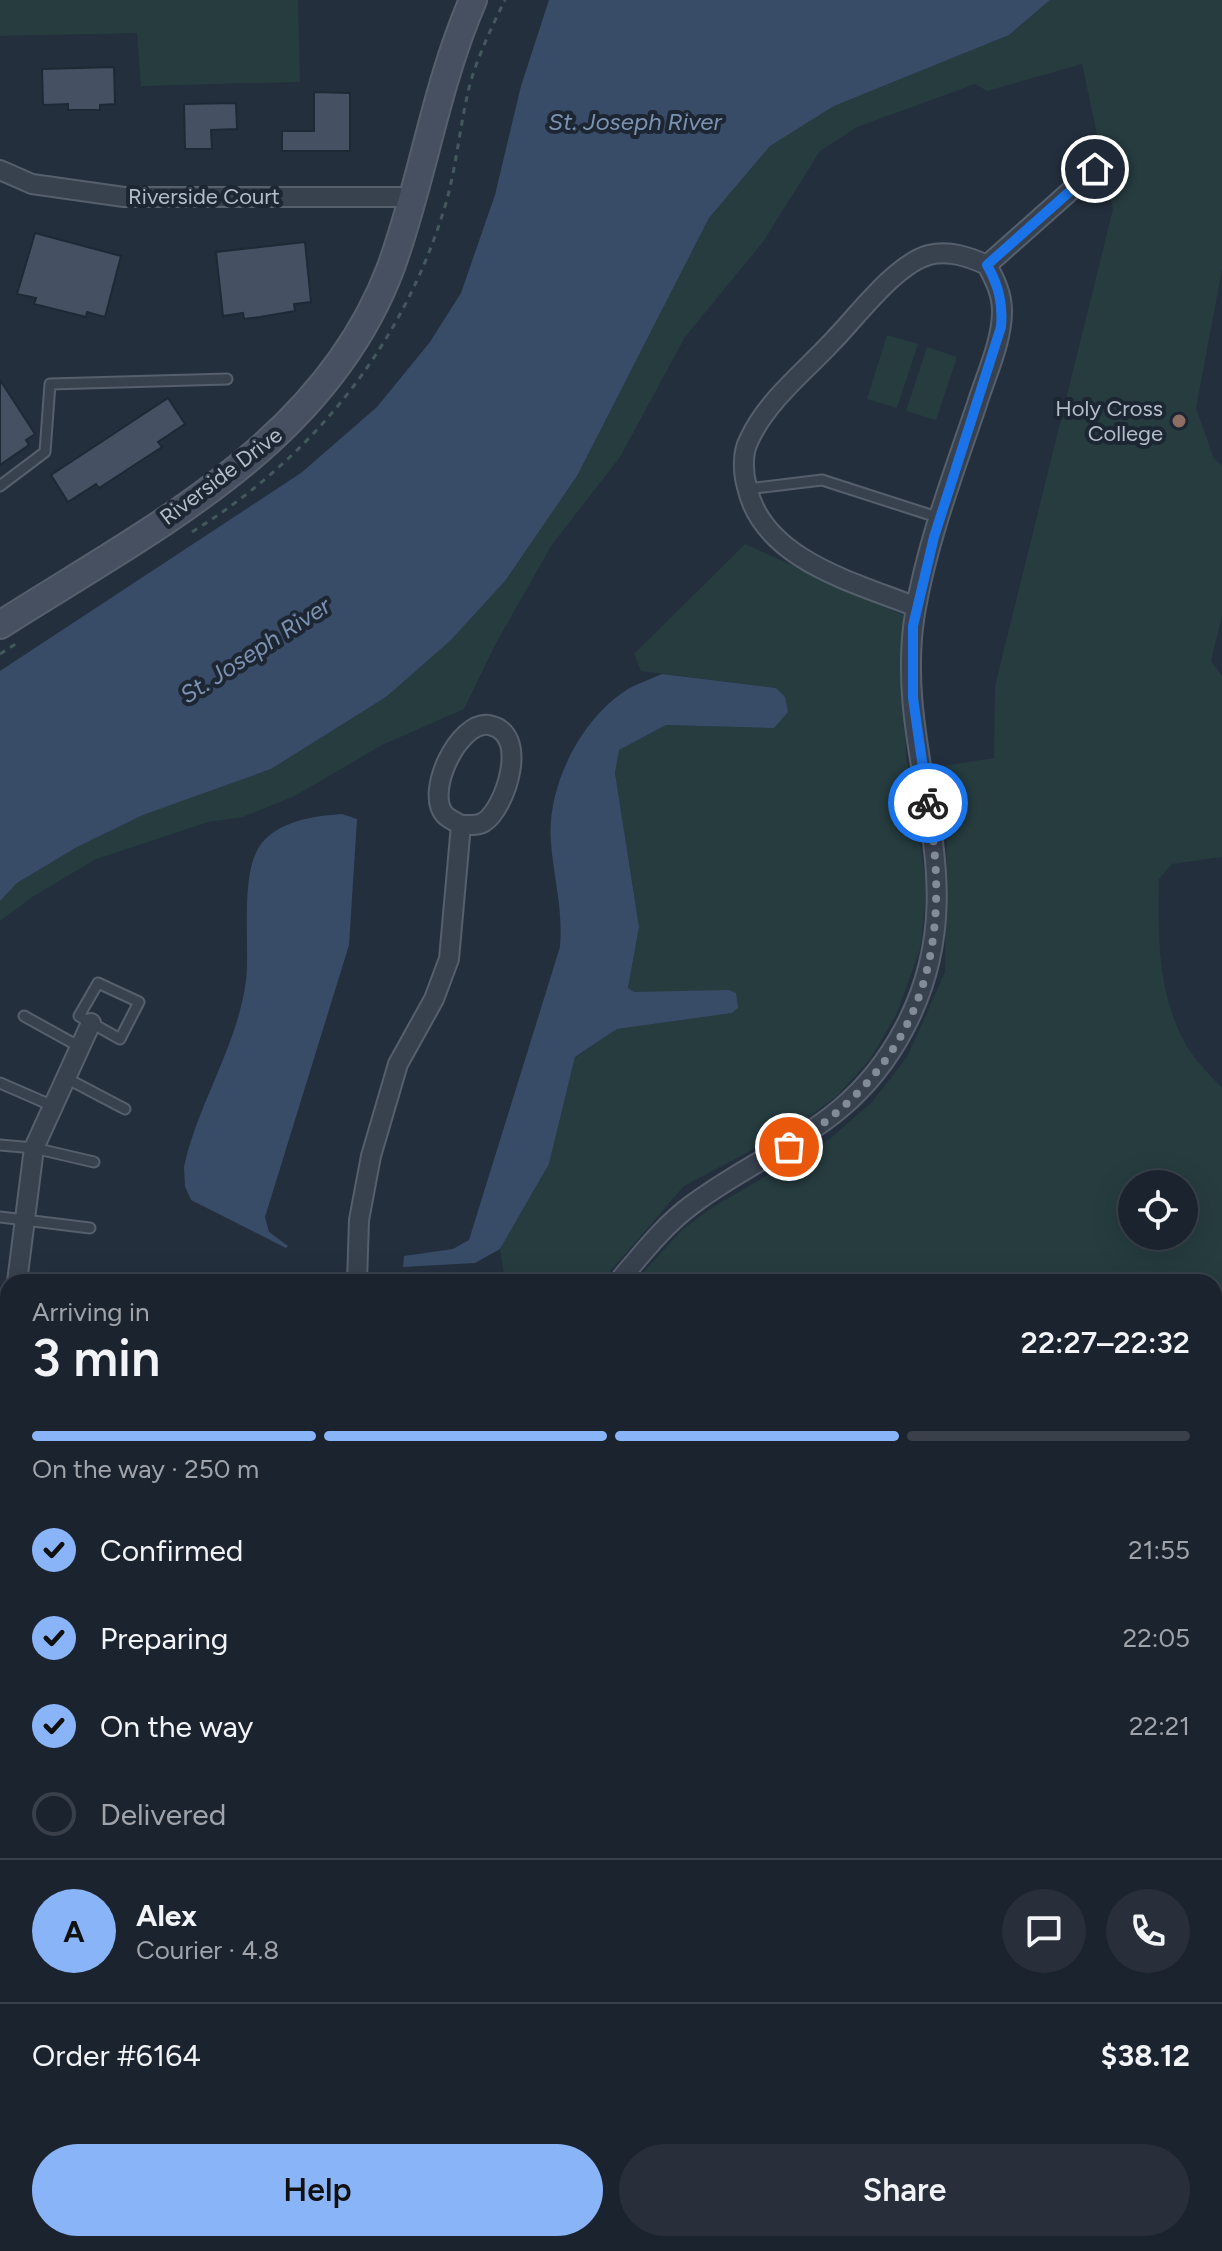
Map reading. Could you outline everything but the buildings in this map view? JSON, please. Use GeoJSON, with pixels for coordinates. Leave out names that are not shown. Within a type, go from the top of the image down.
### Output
{"type":"FeatureCollection","features":[{"type":"Feature","properties":{"kind":"street","name":"Riverside Drive"},"geometry":{"type":"LineString","coordinates":[[0,625],[193,501],[282,433],[330,377],[359,333],[391,267],[436,101],[473,0]]}},
{"type":"Feature","properties":{"kind":"street"},"geometry":{"type":"LineString","coordinates":[[987,265],[1095,169]]}},
{"type":"Feature","properties":{"kind":"street","name":"Riverside Court"},"geometry":{"type":"LineString","coordinates":[[0,170],[32,184],[124,197],[412,197]]}},
{"type":"Feature","properties":{"kind":"street"},"geometry":{"type":"LineString","coordinates":[[625,1274],[655,1238],[694,1203],[815,1131],[850,1103],[884,1062],[917,1002],[934,945],[939,886],[913,698],[916,607],[940,518],[1001,327],[1002,309],[997,284],[987,265],[950,253],[930,255],[909,263],[765,412],[747,442],[744,460],[752,510],[780,545],[916,607]]}},
{"type":"Feature","properties":{"kind":"street"},"geometry":{"type":"LineString","coordinates":[[478,725],[490,725],[505,732],[512,743],[514,757],[495,813],[482,824],[461,825],[444,814],[438,797],[441,775],[466,731],[478,725]]}},
{"type":"Feature","properties":{"kind":"street"},"geometry":{"type":"LineString","coordinates":[[357,1274],[359,1220],[371,1156],[398,1064],[434,999],[449,959],[461,825]]}},
{"type":"Feature","properties":{"kind":"street"},"geometry":{"type":"LineString","coordinates":[[20,1274],[34,1148],[91,1023]]}},
{"type":"Feature","properties":{"kind":"lane"},"geometry":{"type":"LineString","coordinates":[[0,486],[45,452],[50,384],[227,379]]}},
{"type":"Feature","properties":{"kind":"lane"},"geometry":{"type":"LineString","coordinates":[[747,489],[822,480],[940,518]]}},
{"type":"Feature","properties":{"kind":"lane"},"geometry":{"type":"LineString","coordinates":[[98,983],[139,1002],[120,1039],[91,1023],[79,1016],[98,983]]}},
{"type":"Feature","properties":{"kind":"lane"},"geometry":{"type":"LineString","coordinates":[[24,1016],[80,1047]]}},
{"type":"Feature","properties":{"kind":"lane"},"geometry":{"type":"LineString","coordinates":[[66,1078],[125,1109]]}},
{"type":"Feature","properties":{"kind":"lane"},"geometry":{"type":"LineString","coordinates":[[0,1083],[53,1106]]}},
{"type":"Feature","properties":{"kind":"lane"},"geometry":{"type":"LineString","coordinates":[[0,1145],[34,1148],[94,1162]]}},
{"type":"Feature","properties":{"kind":"lane"},"geometry":{"type":"LineString","coordinates":[[0,1217],[90,1228]]}},
{"type":"Feature","properties":{"kind":"green space"},"geometry":{"type":"Polygon","coordinates":[[[0,0],[298,0],[300,82],[141,86],[137,33],[0,36],[0,0]]]}},
{"type":"Feature","properties":{"kind":"green space"},"geometry":{"type":"Polygon","coordinates":[[[1050,0],[1222,0],[1222,269],[1196,408],[1214,459],[1222,465],[1222,615],[1211,661],[1222,676],[1222,857],[1172,864],[1159,879],[1159,901],[1165,988],[1178,1030],[1200,1065],[1222,1088],[1222,1274],[641,1274],[683,1229],[713,1207],[831,1138],[872,1102],[907,1057],[945,972],[947,819],[936,767],[994,758],[995,686],[1113,209],[1082,64],[987,91],[975,84],[857,127],[820,151],[763,242],[685,337],[620,457],[551,546],[495,645],[464,709],[382,745],[295,796],[243,817],[208,822],[96,859],[32,897],[0,921],[0,901],[17,883],[77,847],[143,815],[271,769],[386,697],[450,641],[505,581],[577,476],[709,218],[770,146],[834,106],[1009,35],[1050,0]]]}},
{"type":"Feature","properties":{"kind":"green space"},"geometry":{"type":"Polygon","coordinates":[[[887,335],[918,344],[897,408],[867,399],[887,335]]]}},
{"type":"Feature","properties":{"kind":"green space"},"geometry":{"type":"Polygon","coordinates":[[[927,347],[957,357],[936,420],[906,411],[927,347]]]}},
{"type":"Feature","properties":{"kind":"green space"},"geometry":{"type":"Polygon","coordinates":[[[745,544],[903,615],[906,756],[927,890],[920,950],[896,1015],[871,1058],[837,1096],[795,1127],[684,1186],[608,1274],[504,1274],[500,1249],[549,1164],[575,1058],[617,1029],[732,1013],[738,1008],[634,992],[628,988],[639,927],[615,773],[619,750],[666,725],[774,728],[776,688],[641,671],[634,654],[745,544]]]}},
{"type":"Feature","properties":{"kind":"water","name":"St. Joseph River"},"geometry":{"type":"Polygon","coordinates":[[[549,0],[1050,0],[1009,35],[834,106],[770,146],[709,218],[577,476],[505,581],[450,641],[386,697],[271,769],[143,815],[77,847],[17,883],[0,901],[0,671],[301,473],[377,407],[430,342],[461,293],[495,195],[521,86],[549,0]]]}},
{"type":"Feature","properties":{"kind":"water"},"geometry":{"type":"Polygon","coordinates":[[[662,674],[776,688],[785,697],[788,712],[774,728],[666,725],[619,750],[615,773],[639,927],[628,988],[634,992],[729,990],[736,993],[738,1008],[732,1013],[617,1029],[575,1057],[549,1164],[500,1249],[475,1263],[403,1267],[404,1256],[453,1249],[469,1240],[560,947],[551,822],[554,800],[570,757],[581,736],[611,702],[628,689],[662,674]]]}},
{"type":"Feature","properties":{"kind":"water"},"geometry":{"type":"Polygon","coordinates":[[[342,814],[357,819],[349,945],[265,1217],[269,1232],[288,1246],[286,1248],[191,1200],[185,1186],[184,1167],[241,1005],[246,981],[248,893],[253,860],[259,847],[275,831],[308,818],[342,814]]]}},
{"type":"Feature","properties":{"kind":"way so far"},"geometry":{"type":"LineString","coordinates":[[789,1147],[834,1117],[871,1080],[904,1030],[917,1002],[934,945],[939,886],[928,803]]}},
{"type":"Feature","properties":{"kind":"place","name":"Holy Cross College"},"geometry":{"type":"Point","coordinates":[1179,421]}},
{"type":"Feature","properties":{"kind":"route"},"geometry":{"type":"LineString","coordinates":[[928,803],[913,698],[913,626],[934,537],[1001,327],[1002,309],[997,284],[987,265],[1095,169]]}}]}
